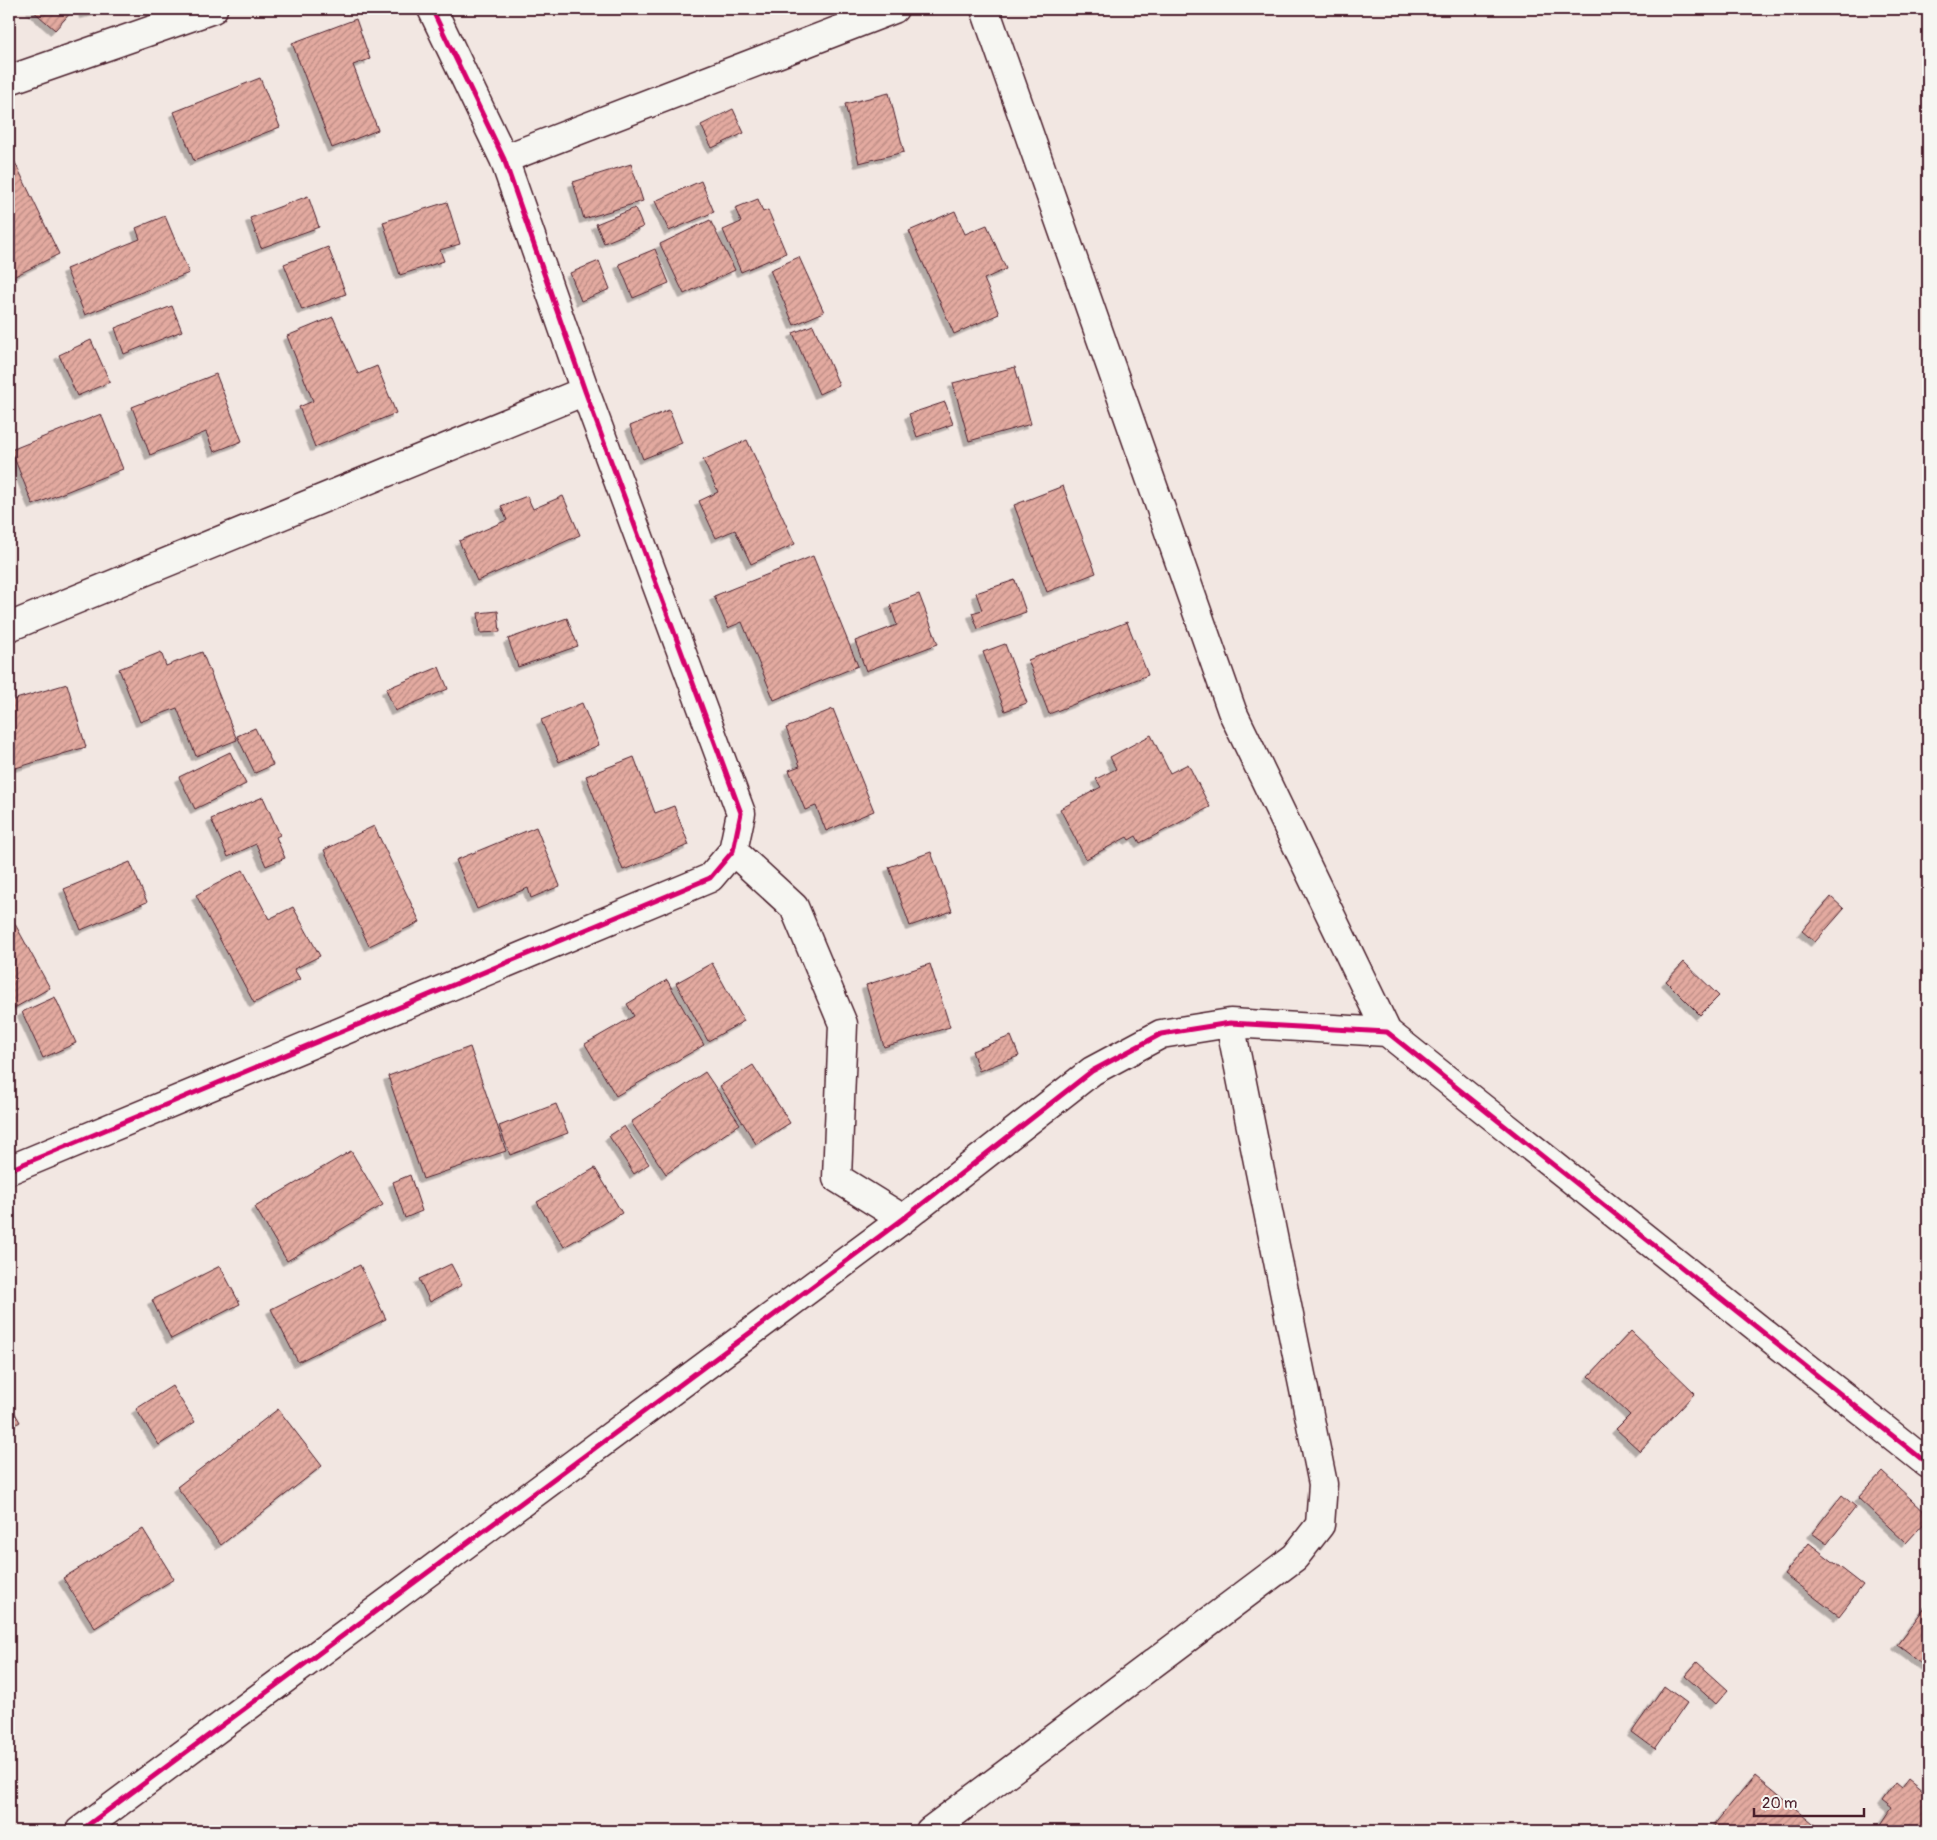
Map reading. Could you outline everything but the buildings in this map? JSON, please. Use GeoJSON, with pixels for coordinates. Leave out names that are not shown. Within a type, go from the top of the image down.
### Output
{"type":"FeatureCollection","features":[{"type":"Feature","properties":{"kind":"street"},"geometry":{"type":"LineString","coordinates":[[9,80],[212,9]]}},
{"type":"Feature","properties":{"kind":"street"},"geometry":{"type":"LineString","coordinates":[[9,1170],[710,878],[733,851],[740,813],[585,391],[504,159],[432,9]]}},
{"type":"Feature","properties":{"kind":"street"},"geometry":{"type":"LineString","coordinates":[[504,159],[894,9]]}},
{"type":"Feature","properties":{"kind":"street"},"geometry":{"type":"LineString","coordinates":[[985,9],[1232,711],[1387,1032],[1928,1464]]}},
{"type":"Feature","properties":{"kind":"street"},"geometry":{"type":"LineString","coordinates":[[9,627],[585,391]]}},
{"type":"Feature","properties":{"kind":"street"},"geometry":{"type":"LineString","coordinates":[[733,851],[794,908],[844,1024],[837,1178],[903,1219]]}},
{"type":"Feature","properties":{"kind":"street"},"geometry":{"type":"LineString","coordinates":[[80,1831],[903,1219],[1092,1071],[1161,1034],[1230,1024],[1387,1032]]}},
{"type":"Feature","properties":{"kind":"street"},"geometry":{"type":"LineString","coordinates":[[930,1831],[1295,1557],[1320,1525],[1323,1484],[1230,1024]]}},
{"type":"Feature","properties":{"kind":"cycle path"},"geometry":{"type":"LineString","coordinates":[[9,1170],[710,878],[733,851],[741,813],[585,391],[504,159],[432,9]]}},
{"type":"Feature","properties":{"kind":"cycle path"},"geometry":{"type":"LineString","coordinates":[[80,1831],[903,1219],[1092,1071],[1161,1034],[1230,1023],[1387,1032],[1928,1464]]}}]}
